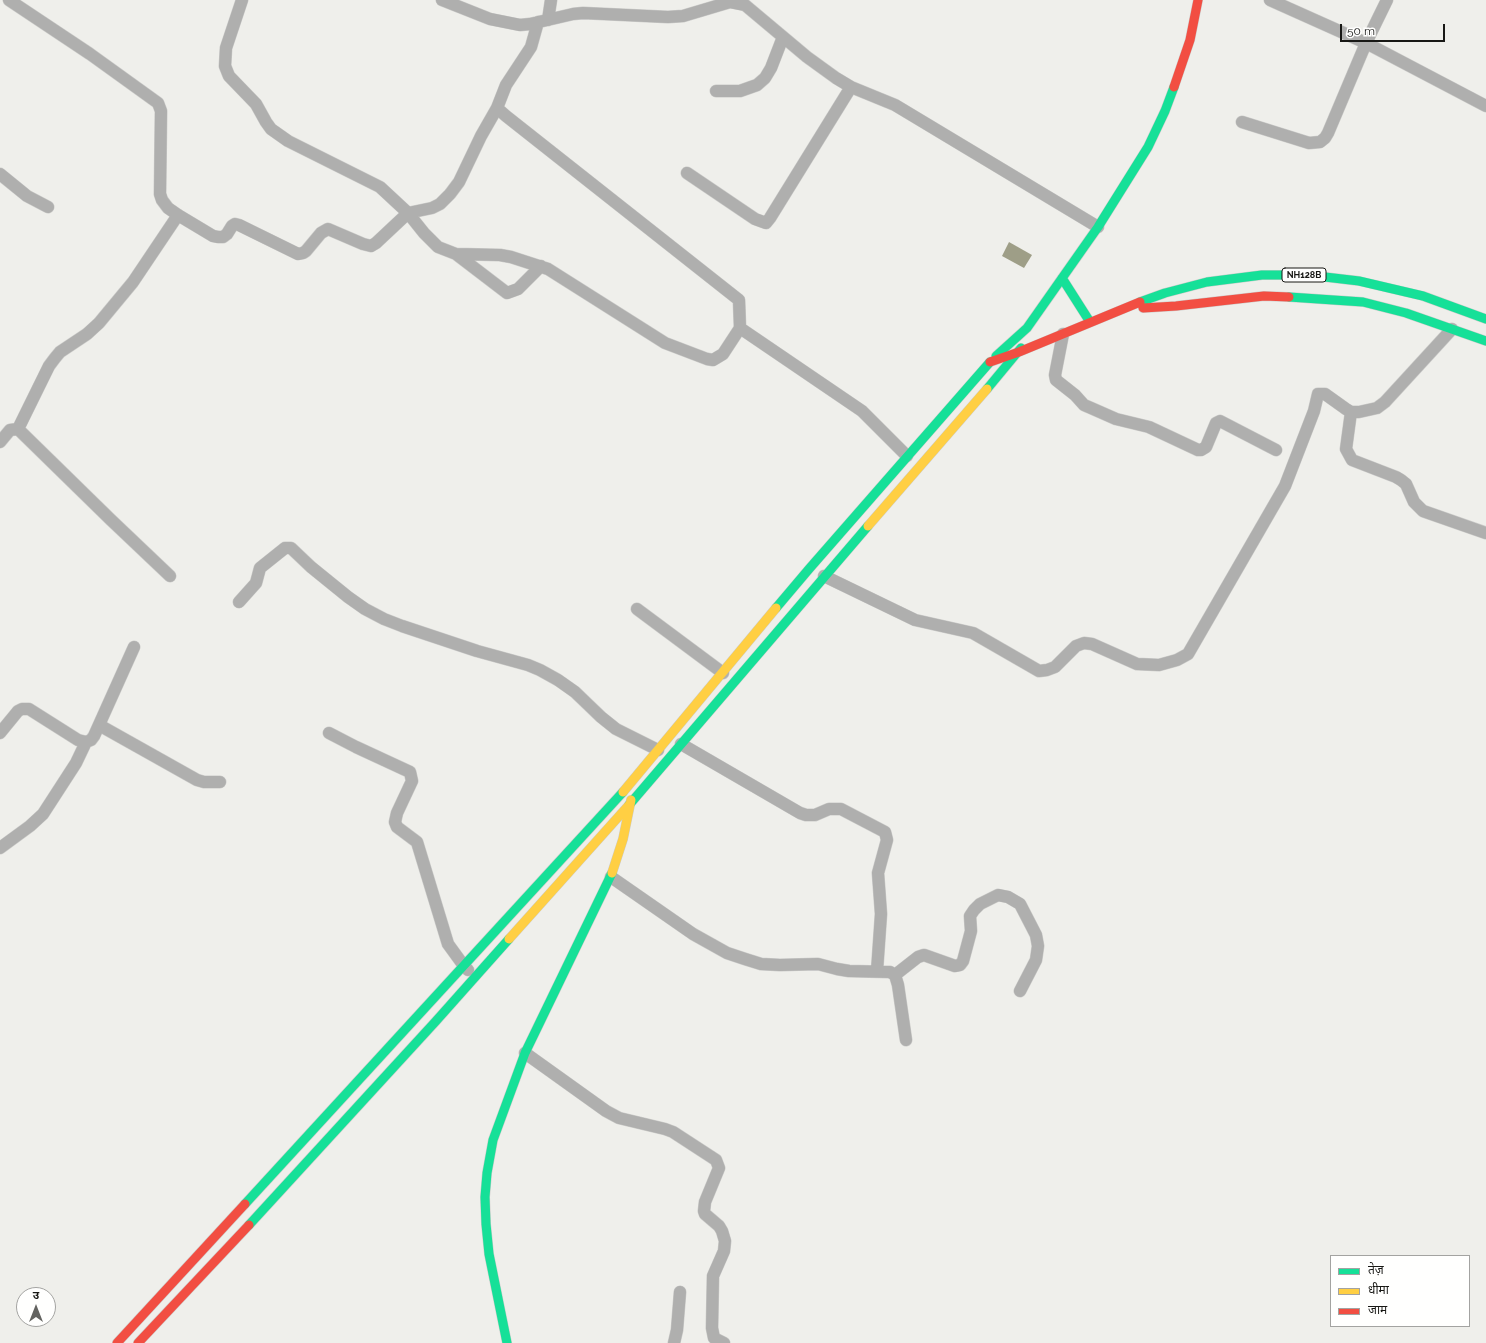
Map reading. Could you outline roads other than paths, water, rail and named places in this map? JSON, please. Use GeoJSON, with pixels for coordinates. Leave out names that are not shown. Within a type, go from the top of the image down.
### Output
{"type":"FeatureCollection","features":[{"type":"Feature","properties":{"kind":"main road"},"geometry":{"type":"LineString","coordinates":[[117,1343],[633,780],[908,456],[990,362],[1027,328],[1098,227],[1148,147],[1165,111],[1178,77],[1190,40],[1198,0]]}},
{"type":"Feature","properties":{"kind":"main road","name":"NH128B"},"geometry":{"type":"LineString","coordinates":[[990,362],[1019,352],[1121,309],[1165,293],[1207,282],[1262,275],[1308,275],[1359,281],[1423,296],[1486,319]]}},
{"type":"Feature","properties":{"kind":"main road"},"geometry":{"type":"LineString","coordinates":[[1062,278],[1090,322]]}},
{"type":"Feature","properties":{"kind":"main road","name":"NH128B"},"geometry":{"type":"LineString","coordinates":[[1121,309],[1176,306],[1264,296],[1308,297],[1364,302],[1406,313],[1486,341]]}},
{"type":"Feature","properties":{"kind":"main road"},"geometry":{"type":"LineString","coordinates":[[142,1342],[476,976],[631,803],[824,576],[1019,352],[1027,328]]}},
{"type":"Feature","properties":{"kind":"main road"},"geometry":{"type":"LineString","coordinates":[[507,1343],[489,1254],[486,1224],[485,1197],[487,1174],[493,1140],[525,1053],[611,877],[623,839],[631,803],[633,780]]}},
{"type":"Feature","properties":{"kind":"street"},"geometry":{"type":"LineString","coordinates":[[9,0],[90,54],[158,103],[161,111],[160,194],[162,200],[168,208],[218,237],[223,237],[227,234],[235,224],[298,254],[306,251],[321,233],[328,229],[371,246],[408,213],[436,206],[450,194],[459,182],[481,136],[497,108],[506,85],[531,47],[551,0]]}},
{"type":"Feature","properties":{"kind":"street"},"geometry":{"type":"LineString","coordinates":[[242,0],[226,48],[225,66],[229,76],[256,104],[271,129],[288,141],[380,187],[408,213],[432,242],[446,252],[456,254],[500,255],[512,257],[540,266],[548,269],[665,343],[707,359],[713,360],[723,354],[740,328],[739,300],[497,108]]}},
{"type":"Feature","properties":{"kind":"street"},"geometry":{"type":"LineString","coordinates":[[442,0],[490,19],[520,25],[543,21],[567,14],[583,13],[668,17],[683,16],[734,1],[751,9],[783,37],[836,78],[851,87],[895,105],[1098,227]]}},
{"type":"Feature","properties":{"kind":"street"},"geometry":{"type":"LineString","coordinates":[[1270,0],[1366,43],[1486,106]]}},
{"type":"Feature","properties":{"kind":"street"},"geometry":{"type":"LineString","coordinates":[[1242,122],[1309,143],[1320,142],[1328,133],[1366,43],[1387,0]]}},
{"type":"Feature","properties":{"kind":"street"},"geometry":{"type":"LineString","coordinates":[[716,91],[740,91],[758,85],[771,68],[783,37]]}},
{"type":"Feature","properties":{"kind":"street"},"geometry":{"type":"LineString","coordinates":[[687,173],[754,219],[766,223],[851,87]]}},
{"type":"Feature","properties":{"kind":"street"},"geometry":{"type":"LineString","coordinates":[[0,174],[27,196],[48,208]]}},
{"type":"Feature","properties":{"kind":"street"},"geometry":{"type":"LineString","coordinates":[[18,430],[52,362],[60,352],[87,334],[99,323],[133,282],[178,215]]}},
{"type":"Feature","properties":{"kind":"street"},"geometry":{"type":"LineString","coordinates":[[456,254],[507,292],[518,289],[540,266]]}},
{"type":"Feature","properties":{"kind":"street"},"geometry":{"type":"LineString","coordinates":[[740,328],[862,411],[908,456]]}},
{"type":"Feature","properties":{"kind":"street"},"geometry":{"type":"LineString","coordinates":[[824,576],[916,620],[973,633],[1039,671],[1055,667],[1076,646],[1084,643],[1092,644],[1137,664],[1159,665],[1177,660],[1188,654],[1285,486],[1314,411],[1318,394],[1324,394],[1351,412],[1359,412],[1377,408],[1385,402],[1452,329]]}},
{"type":"Feature","properties":{"kind":"street"},"geometry":{"type":"LineString","coordinates":[[1063,334],[1055,374],[1056,380],[1075,395],[1084,405],[1116,419],[1149,427],[1198,450],[1206,447],[1216,423],[1220,421],[1276,450]]}},
{"type":"Feature","properties":{"kind":"street"},"geometry":{"type":"LineString","coordinates":[[1351,412],[1346,449],[1352,460],[1396,476],[1406,484],[1414,502],[1423,510],[1486,533]]}},
{"type":"Feature","properties":{"kind":"street"},"geometry":{"type":"LineString","coordinates":[[0,442],[10,430],[18,430],[170,576]]}},
{"type":"Feature","properties":{"kind":"street"},"geometry":{"type":"LineString","coordinates":[[239,602],[256,583],[260,568],[285,548],[291,548],[317,572],[365,609],[402,626],[540,670],[575,692],[616,729],[658,750]]}},
{"type":"Feature","properties":{"kind":"street"},"geometry":{"type":"LineString","coordinates":[[637,609],[723,673]]}},
{"type":"Feature","properties":{"kind":"street"},"geometry":{"type":"LineString","coordinates":[[0,848],[30,826],[43,814],[76,763],[86,742],[91,740],[134,647]]}},
{"type":"Feature","properties":{"kind":"street"},"geometry":{"type":"LineString","coordinates":[[0,733],[22,708],[29,709],[78,740],[86,742]]}},
{"type":"Feature","properties":{"kind":"street"},"geometry":{"type":"LineString","coordinates":[[99,725],[197,780],[204,782],[220,782]]}},
{"type":"Feature","properties":{"kind":"street"},"geometry":{"type":"LineString","coordinates":[[329,732],[356,747],[410,772],[412,780],[397,813],[395,822],[397,827],[417,842],[448,944],[464,966],[476,976]]}},
{"type":"Feature","properties":{"kind":"street"},"geometry":{"type":"LineString","coordinates":[[681,744],[800,813],[815,815],[829,809],[841,809],[885,832],[887,840],[878,873],[881,914],[877,971]]}},
{"type":"Feature","properties":{"kind":"street"},"geometry":{"type":"LineString","coordinates":[[611,877],[693,934],[727,953],[761,964],[780,966],[818,964],[849,971],[877,971],[895,974]]}},
{"type":"Feature","properties":{"kind":"street"},"geometry":{"type":"LineString","coordinates":[[895,974],[918,957],[924,955],[955,966],[960,965],[963,961],[971,931],[970,916],[980,904],[998,895],[1008,897],[1020,904],[1036,935],[1038,946],[1036,960],[1020,991]]}},
{"type":"Feature","properties":{"kind":"street"},"geometry":{"type":"LineString","coordinates":[[895,974],[906,1040]]}},
{"type":"Feature","properties":{"kind":"street"},"geometry":{"type":"LineString","coordinates":[[525,1053],[606,1111],[619,1118],[673,1132],[716,1160],[718,1168],[705,1202],[704,1210],[705,1214],[719,1226],[725,1242],[724,1251],[714,1276],[712,1328],[714,1338],[724,1343]]}},
{"type":"Feature","properties":{"kind":"street"},"geometry":{"type":"LineString","coordinates":[[674,1343],[677,1330],[680,1292]]}}]}
